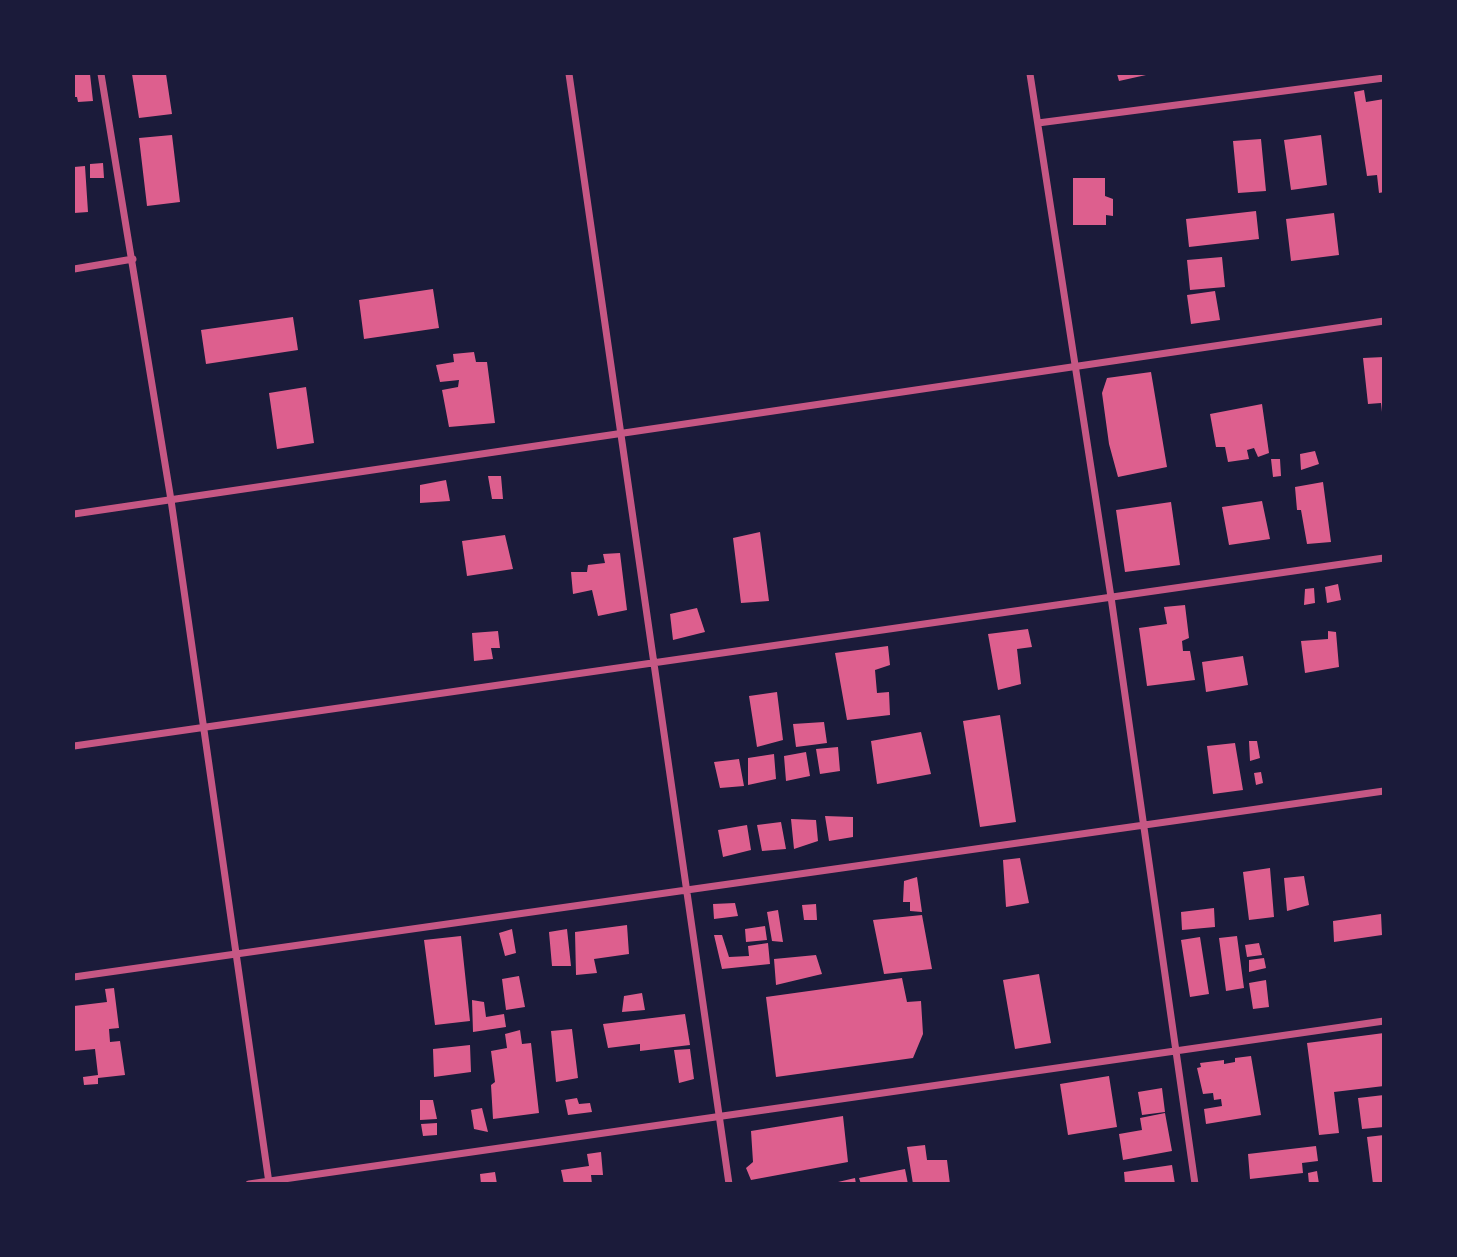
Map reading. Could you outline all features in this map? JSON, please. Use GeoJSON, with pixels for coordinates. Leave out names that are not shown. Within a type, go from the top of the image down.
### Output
{"type":"FeatureCollection","features":[{"type":"Feature","properties":{"kind":"street"},"geometry":{"type":"LineString","coordinates":[[101,74],[171,500],[269,1182]]}},
{"type":"Feature","properties":{"kind":"street"},"geometry":{"type":"LineString","coordinates":[[569,74],[729,1184]]}},
{"type":"Feature","properties":{"kind":"street"},"geometry":{"type":"LineString","coordinates":[[1030,74],[1111,597],[1195,1184]]}},
{"type":"Feature","properties":{"kind":"street"},"geometry":{"type":"LineString","coordinates":[[1038,123],[1384,78]]}},
{"type":"Feature","properties":{"kind":"street"},"geometry":{"type":"LineString","coordinates":[[74,269],[132,259]]}},
{"type":"Feature","properties":{"kind":"street"},"geometry":{"type":"LineString","coordinates":[[74,514],[1384,321]]}},
{"type":"Feature","properties":{"kind":"street"},"geometry":{"type":"LineString","coordinates":[[74,746],[1384,558]]}},
{"type":"Feature","properties":{"kind":"street"},"geometry":{"type":"LineString","coordinates":[[74,977],[1384,791]]}},
{"type":"Feature","properties":{"kind":"street"},"geometry":{"type":"LineString","coordinates":[[249,1184],[1384,1021]]}},
{"type":"Feature","properties":{"kind":"building"},"geometry":{"type":"Polygon","coordinates":[[[74,74],[90,74],[93,101],[78,102],[77,97],[74,97],[74,74]]]}},
{"type":"Feature","properties":{"kind":"building"},"geometry":{"type":"Polygon","coordinates":[[[132,74],[166,74],[172,114],[139,118],[132,74]]]}},
{"type":"Feature","properties":{"kind":"building"},"geometry":{"type":"Polygon","coordinates":[[[1117,74],[1146,74],[1146,75],[1119,81],[1117,74]]]}},
{"type":"Feature","properties":{"kind":"building"},"geometry":{"type":"Polygon","coordinates":[[[1364,90],[1366,102],[1384,99],[1384,192],[1379,193],[1377,175],[1367,176],[1354,92],[1364,90]]]}},
{"type":"Feature","properties":{"kind":"building"},"geometry":{"type":"Polygon","coordinates":[[[172,135],[180,202],[147,206],[139,138],[172,135]]]}},
{"type":"Feature","properties":{"kind":"building"},"geometry":{"type":"Polygon","coordinates":[[[1321,135],[1327,185],[1291,190],[1284,140],[1321,135]]]}},
{"type":"Feature","properties":{"kind":"building"},"geometry":{"type":"Polygon","coordinates":[[[1261,139],[1266,191],[1238,193],[1233,141],[1261,139]]]}},
{"type":"Feature","properties":{"kind":"building"},"geometry":{"type":"Polygon","coordinates":[[[103,163],[104,178],[90,178],[90,164],[103,163]]]}},
{"type":"Feature","properties":{"kind":"building"},"geometry":{"type":"Polygon","coordinates":[[[85,166],[88,212],[74,213],[74,167],[85,166]]]}},
{"type":"Feature","properties":{"kind":"building"},"geometry":{"type":"Polygon","coordinates":[[[1073,178],[1105,178],[1105,196],[1113,199],[1113,216],[1106,215],[1106,225],[1073,225],[1073,178]]]}},
{"type":"Feature","properties":{"kind":"building"},"geometry":{"type":"Polygon","coordinates":[[[1256,211],[1259,239],[1189,247],[1186,219],[1256,211]]]}},
{"type":"Feature","properties":{"kind":"building"},"geometry":{"type":"Polygon","coordinates":[[[1334,213],[1339,255],[1291,261],[1286,219],[1334,213]]]}},
{"type":"Feature","properties":{"kind":"building"},"geometry":{"type":"Polygon","coordinates":[[[1222,257],[1225,287],[1190,290],[1187,260],[1222,257]]]}},
{"type":"Feature","properties":{"kind":"building"},"geometry":{"type":"Polygon","coordinates":[[[433,289],[439,328],[364,339],[359,300],[433,289]]]}},
{"type":"Feature","properties":{"kind":"building"},"geometry":{"type":"Polygon","coordinates":[[[1215,291],[1220,320],[1191,324],[1187,295],[1215,291]]]}},
{"type":"Feature","properties":{"kind":"building"},"geometry":{"type":"Polygon","coordinates":[[[293,317],[298,350],[206,364],[201,330],[293,317]]]}},
{"type":"Feature","properties":{"kind":"building"},"geometry":{"type":"Polygon","coordinates":[[[474,352],[476,362],[487,362],[495,423],[449,427],[442,390],[458,387],[459,380],[440,382],[436,365],[454,362],[453,354],[474,352]]]}},
{"type":"Feature","properties":{"kind":"building"},"geometry":{"type":"Polygon","coordinates":[[[1384,357],[1382,412],[1381,403],[1368,404],[1363,358],[1384,357]]]}},
{"type":"Feature","properties":{"kind":"building"},"geometry":{"type":"Polygon","coordinates":[[[1151,372],[1167,467],[1118,477],[1109,444],[1102,393],[1107,378],[1151,372]]]}},
{"type":"Feature","properties":{"kind":"building"},"geometry":{"type":"Polygon","coordinates":[[[306,387],[314,443],[277,449],[269,393],[306,387]]]}},
{"type":"Feature","properties":{"kind":"building"},"geometry":{"type":"Polygon","coordinates":[[[1262,404],[1269,453],[1258,457],[1254,448],[1247,450],[1249,459],[1228,462],[1225,447],[1216,447],[1210,414],[1262,404]]]}},
{"type":"Feature","properties":{"kind":"building"},"geometry":{"type":"Polygon","coordinates":[[[1315,451],[1319,464],[1301,470],[1300,454],[1315,451]]]}},
{"type":"Feature","properties":{"kind":"building"},"geometry":{"type":"Polygon","coordinates":[[[1271,459],[1280,459],[1281,476],[1273,477],[1271,459]]]}},
{"type":"Feature","properties":{"kind":"building"},"geometry":{"type":"Polygon","coordinates":[[[488,476],[501,476],[503,499],[492,499],[488,476]]]}},
{"type":"Feature","properties":{"kind":"building"},"geometry":{"type":"Polygon","coordinates":[[[446,480],[450,501],[420,503],[420,485],[446,480]]]}},
{"type":"Feature","properties":{"kind":"building"},"geometry":{"type":"Polygon","coordinates":[[[1323,482],[1331,542],[1307,544],[1301,510],[1297,510],[1295,487],[1323,482]]]}},
{"type":"Feature","properties":{"kind":"building"},"geometry":{"type":"Polygon","coordinates":[[[1262,501],[1270,539],[1229,545],[1222,507],[1262,501]]]}},
{"type":"Feature","properties":{"kind":"building"},"geometry":{"type":"Polygon","coordinates":[[[1171,502],[1180,565],[1125,572],[1116,510],[1171,502]]]}},
{"type":"Feature","properties":{"kind":"building"},"geometry":{"type":"Polygon","coordinates":[[[760,532],[769,601],[741,603],[733,538],[760,532]]]}},
{"type":"Feature","properties":{"kind":"building"},"geometry":{"type":"Polygon","coordinates":[[[505,535],[513,569],[467,576],[462,541],[505,535]]]}},
{"type":"Feature","properties":{"kind":"building"},"geometry":{"type":"Polygon","coordinates":[[[620,553],[627,610],[598,616],[592,590],[573,594],[571,572],[587,572],[588,565],[605,563],[603,554],[620,553]]]}},
{"type":"Feature","properties":{"kind":"building"},"geometry":{"type":"Polygon","coordinates":[[[1338,584],[1341,600],[1327,603],[1325,587],[1338,584]]]}},
{"type":"Feature","properties":{"kind":"building"},"geometry":{"type":"Polygon","coordinates":[[[1314,588],[1315,603],[1304,605],[1305,589],[1314,588]]]}},
{"type":"Feature","properties":{"kind":"building"},"geometry":{"type":"Polygon","coordinates":[[[1185,605],[1189,638],[1182,641],[1183,651],[1190,651],[1195,680],[1147,686],[1139,628],[1167,624],[1164,607],[1185,605]]]}},
{"type":"Feature","properties":{"kind":"building"},"geometry":{"type":"Polygon","coordinates":[[[697,608],[705,632],[673,640],[670,614],[697,608]]]}},
{"type":"Feature","properties":{"kind":"building"},"geometry":{"type":"Polygon","coordinates":[[[1028,629],[1032,647],[1017,649],[1021,684],[998,690],[988,634],[1028,629]]]}},
{"type":"Feature","properties":{"kind":"building"},"geometry":{"type":"Polygon","coordinates":[[[498,631],[500,648],[491,648],[493,659],[474,661],[472,633],[498,631]]]}},
{"type":"Feature","properties":{"kind":"building"},"geometry":{"type":"Polygon","coordinates":[[[1328,631],[1336,632],[1339,667],[1305,673],[1301,641],[1328,639],[1328,631]]]}},
{"type":"Feature","properties":{"kind":"building"},"geometry":{"type":"Polygon","coordinates":[[[888,646],[890,665],[875,670],[877,693],[889,692],[890,715],[847,720],[835,653],[888,646]]]}},
{"type":"Feature","properties":{"kind":"building"},"geometry":{"type":"Polygon","coordinates":[[[1243,656],[1248,685],[1206,692],[1202,662],[1243,656]]]}},
{"type":"Feature","properties":{"kind":"building"},"geometry":{"type":"Polygon","coordinates":[[[777,692],[783,740],[757,747],[749,696],[777,692]]]}},
{"type":"Feature","properties":{"kind":"building"},"geometry":{"type":"Polygon","coordinates":[[[1000,715],[1016,822],[980,827],[963,721],[1000,715]]]}},
{"type":"Feature","properties":{"kind":"building"},"geometry":{"type":"Polygon","coordinates":[[[824,722],[827,743],[796,747],[793,724],[824,722]]]}},
{"type":"Feature","properties":{"kind":"building"},"geometry":{"type":"Polygon","coordinates":[[[921,732],[931,774],[877,784],[871,741],[921,732]]]}},
{"type":"Feature","properties":{"kind":"building"},"geometry":{"type":"Polygon","coordinates":[[[1249,741],[1257,741],[1260,758],[1250,761],[1249,741]]]}},
{"type":"Feature","properties":{"kind":"building"},"geometry":{"type":"Polygon","coordinates":[[[1235,743],[1243,790],[1213,794],[1207,746],[1235,743]]]}},
{"type":"Feature","properties":{"kind":"building"},"geometry":{"type":"Polygon","coordinates":[[[838,747],[840,771],[820,774],[816,749],[838,747]]]}},
{"type":"Feature","properties":{"kind":"building"},"geometry":{"type":"Polygon","coordinates":[[[806,752],[810,776],[786,781],[784,756],[806,752]]]}},
{"type":"Feature","properties":{"kind":"building"},"geometry":{"type":"Polygon","coordinates":[[[774,754],[776,779],[748,785],[748,758],[774,754]]]}},
{"type":"Feature","properties":{"kind":"building"},"geometry":{"type":"Polygon","coordinates":[[[739,759],[744,786],[720,788],[714,762],[739,759]]]}},
{"type":"Feature","properties":{"kind":"building"},"geometry":{"type":"Polygon","coordinates":[[[1261,772],[1263,783],[1256,785],[1254,773],[1261,772]]]}},
{"type":"Feature","properties":{"kind":"building"},"geometry":{"type":"Polygon","coordinates":[[[825,816],[853,817],[853,837],[829,841],[825,816]]]}},
{"type":"Feature","properties":{"kind":"building"},"geometry":{"type":"Polygon","coordinates":[[[791,819],[816,820],[818,841],[794,849],[791,819]]]}},
{"type":"Feature","properties":{"kind":"building"},"geometry":{"type":"Polygon","coordinates":[[[781,822],[786,849],[762,851],[757,825],[781,822]]]}},
{"type":"Feature","properties":{"kind":"building"},"geometry":{"type":"Polygon","coordinates":[[[747,825],[751,850],[723,857],[718,830],[747,825]]]}},
{"type":"Feature","properties":{"kind":"building"},"geometry":{"type":"Polygon","coordinates":[[[1020,858],[1029,903],[1006,907],[1003,860],[1020,858]]]}},
{"type":"Feature","properties":{"kind":"building"},"geometry":{"type":"Polygon","coordinates":[[[1270,868],[1274,917],[1249,920],[1243,872],[1270,868]]]}},
{"type":"Feature","properties":{"kind":"building"},"geometry":{"type":"Polygon","coordinates":[[[1304,876],[1309,905],[1287,911],[1284,878],[1304,876]]]}},
{"type":"Feature","properties":{"kind":"building"},"geometry":{"type":"Polygon","coordinates":[[[917,877],[922,912],[910,911],[910,902],[903,902],[904,881],[917,877]]]}},
{"type":"Feature","properties":{"kind":"building"},"geometry":{"type":"Polygon","coordinates":[[[735,903],[738,916],[714,919],[713,904],[735,903]]]}},
{"type":"Feature","properties":{"kind":"building"},"geometry":{"type":"Polygon","coordinates":[[[816,904],[817,920],[804,920],[802,905],[816,904]]]}},
{"type":"Feature","properties":{"kind":"building"},"geometry":{"type":"Polygon","coordinates":[[[1214,908],[1215,927],[1182,930],[1181,912],[1214,908]]]}},
{"type":"Feature","properties":{"kind":"building"},"geometry":{"type":"Polygon","coordinates":[[[778,910],[783,942],[772,941],[767,912],[778,910]]]}},
{"type":"Feature","properties":{"kind":"building"},"geometry":{"type":"Polygon","coordinates":[[[1381,914],[1382,935],[1334,942],[1333,921],[1381,914]]]}},
{"type":"Feature","properties":{"kind":"building"},"geometry":{"type":"Polygon","coordinates":[[[922,915],[932,969],[884,974],[873,920],[922,915]]]}},
{"type":"Feature","properties":{"kind":"building"},"geometry":{"type":"Polygon","coordinates":[[[627,925],[629,954],[594,959],[597,973],[576,975],[575,932],[627,925]]]}},
{"type":"Feature","properties":{"kind":"building"},"geometry":{"type":"Polygon","coordinates":[[[765,926],[767,940],[746,942],[745,929],[765,926]]]}},
{"type":"Feature","properties":{"kind":"building"},"geometry":{"type":"Polygon","coordinates":[[[512,929],[516,953],[505,956],[499,933],[512,929]]]}},
{"type":"Feature","properties":{"kind":"building"},"geometry":{"type":"Polygon","coordinates":[[[567,929],[571,966],[552,966],[549,932],[567,929]]]}},
{"type":"Feature","properties":{"kind":"building"},"geometry":{"type":"Polygon","coordinates":[[[714,935],[722,935],[729,957],[749,956],[748,946],[768,943],[770,964],[722,969],[714,935]]]}},
{"type":"Feature","properties":{"kind":"building"},"geometry":{"type":"Polygon","coordinates":[[[461,936],[470,1021],[435,1025],[424,940],[461,936]]]}},
{"type":"Feature","properties":{"kind":"building"},"geometry":{"type":"Polygon","coordinates":[[[1237,936],[1244,988],[1226,991],[1219,938],[1237,936]]]}},
{"type":"Feature","properties":{"kind":"building"},"geometry":{"type":"Polygon","coordinates":[[[1200,937],[1209,994],[1190,997],[1181,940],[1200,937]]]}},
{"type":"Feature","properties":{"kind":"building"},"geometry":{"type":"Polygon","coordinates":[[[1259,943],[1262,955],[1247,957],[1245,945],[1259,943]]]}},
{"type":"Feature","properties":{"kind":"building"},"geometry":{"type":"Polygon","coordinates":[[[816,955],[822,974],[776,985],[774,959],[816,955]]]}},
{"type":"Feature","properties":{"kind":"building"},"geometry":{"type":"Polygon","coordinates":[[[1264,958],[1266,968],[1249,972],[1249,960],[1264,958]]]}},
{"type":"Feature","properties":{"kind":"building"},"geometry":{"type":"Polygon","coordinates":[[[1039,974],[1051,1043],[1015,1049],[1003,980],[1039,974]]]}},
{"type":"Feature","properties":{"kind":"building"},"geometry":{"type":"Polygon","coordinates":[[[519,976],[525,1007],[506,1010],[502,979],[519,976]]]}},
{"type":"Feature","properties":{"kind":"building"},"geometry":{"type":"Polygon","coordinates":[[[902,978],[907,1002],[921,1001],[923,1034],[913,1058],[776,1077],[766,997],[902,978]]]}},
{"type":"Feature","properties":{"kind":"building"},"geometry":{"type":"Polygon","coordinates":[[[1266,980],[1269,1007],[1253,1009],[1249,983],[1266,980]]]}},
{"type":"Feature","properties":{"kind":"building"},"geometry":{"type":"Polygon","coordinates":[[[114,988],[119,1028],[109,1029],[110,1042],[120,1041],[125,1075],[98,1078],[98,1084],[84,1085],[83,1077],[98,1075],[95,1049],[74,1051],[74,1006],[107,1002],[105,989],[114,988]]]}},
{"type":"Feature","properties":{"kind":"building"},"geometry":{"type":"Polygon","coordinates":[[[642,993],[645,1010],[622,1012],[624,996],[642,993]]]}},
{"type":"Feature","properties":{"kind":"building"},"geometry":{"type":"Polygon","coordinates":[[[472,1000],[484,1002],[486,1017],[504,1014],[506,1027],[473,1032],[472,1000]]]}},
{"type":"Feature","properties":{"kind":"building"},"geometry":{"type":"Polygon","coordinates":[[[685,1014],[690,1045],[640,1051],[640,1044],[608,1048],[603,1024],[685,1014]]]}},
{"type":"Feature","properties":{"kind":"building"},"geometry":{"type":"Polygon","coordinates":[[[572,1029],[578,1078],[556,1082],[551,1031],[572,1029]]]}},
{"type":"Feature","properties":{"kind":"building"},"geometry":{"type":"Polygon","coordinates":[[[520,1030],[522,1044],[531,1043],[539,1113],[493,1119],[491,1085],[495,1082],[491,1051],[507,1048],[505,1034],[520,1030]]]}},
{"type":"Feature","properties":{"kind":"building"},"geometry":{"type":"Polygon","coordinates":[[[1384,1033],[1384,1086],[1334,1092],[1339,1133],[1319,1135],[1307,1043],[1384,1033]]]}},
{"type":"Feature","properties":{"kind":"building"},"geometry":{"type":"Polygon","coordinates":[[[470,1045],[471,1072],[434,1077],[433,1049],[470,1045]]]}},
{"type":"Feature","properties":{"kind":"building"},"geometry":{"type":"Polygon","coordinates":[[[690,1049],[694,1079],[679,1083],[674,1050],[690,1049]]]}},
{"type":"Feature","properties":{"kind":"building"},"geometry":{"type":"Polygon","coordinates":[[[1251,1056],[1261,1115],[1206,1124],[1204,1109],[1222,1106],[1221,1099],[1214,1100],[1213,1093],[1203,1094],[1197,1068],[1201,1067],[1200,1063],[1224,1060],[1224,1064],[1235,1062],[1235,1058],[1251,1056]]]}},
{"type":"Feature","properties":{"kind":"building"},"geometry":{"type":"Polygon","coordinates":[[[1109,1076],[1117,1127],[1068,1135],[1060,1084],[1109,1076]]]}},
{"type":"Feature","properties":{"kind":"building"},"geometry":{"type":"Polygon","coordinates":[[[1162,1088],[1165,1112],[1142,1115],[1138,1092],[1162,1088]]]}},
{"type":"Feature","properties":{"kind":"building"},"geometry":{"type":"Polygon","coordinates":[[[1384,1095],[1384,1127],[1362,1129],[1358,1098],[1384,1095]]]}},
{"type":"Feature","properties":{"kind":"building"},"geometry":{"type":"Polygon","coordinates":[[[577,1098],[579,1104],[590,1103],[592,1112],[568,1115],[565,1100],[577,1098]]]}},
{"type":"Feature","properties":{"kind":"building"},"geometry":{"type":"Polygon","coordinates":[[[420,1100],[433,1100],[437,1119],[420,1120],[420,1100]]]}},
{"type":"Feature","properties":{"kind":"building"},"geometry":{"type":"Polygon","coordinates":[[[482,1108],[488,1132],[474,1129],[471,1110],[482,1108]]]}},
{"type":"Feature","properties":{"kind":"building"},"geometry":{"type":"Polygon","coordinates":[[[1165,1113],[1172,1151],[1123,1160],[1119,1134],[1142,1130],[1140,1118],[1165,1113]]]}},
{"type":"Feature","properties":{"kind":"building"},"geometry":{"type":"Polygon","coordinates":[[[843,1116],[848,1162],[751,1180],[746,1168],[753,1162],[751,1131],[843,1116]]]}},
{"type":"Feature","properties":{"kind":"building"},"geometry":{"type":"Polygon","coordinates":[[[437,1123],[437,1135],[423,1136],[421,1124],[437,1123]]]}},
{"type":"Feature","properties":{"kind":"building"},"geometry":{"type":"Polygon","coordinates":[[[1384,1135],[1384,1184],[1373,1184],[1367,1137],[1384,1135]]]}},
{"type":"Feature","properties":{"kind":"building"},"geometry":{"type":"Polygon","coordinates":[[[925,1145],[927,1160],[947,1160],[950,1184],[913,1184],[907,1147],[925,1145]]]}},
{"type":"Feature","properties":{"kind":"building"},"geometry":{"type":"Polygon","coordinates":[[[1316,1146],[1318,1161],[1302,1163],[1303,1173],[1250,1179],[1248,1154],[1316,1146]]]}},
{"type":"Feature","properties":{"kind":"building"},"geometry":{"type":"Polygon","coordinates":[[[601,1152],[603,1175],[591,1175],[592,1184],[564,1184],[561,1170],[589,1166],[587,1154],[601,1152]]]}},
{"type":"Feature","properties":{"kind":"building"},"geometry":{"type":"Polygon","coordinates":[[[1172,1165],[1175,1184],[1125,1184],[1124,1172],[1172,1165]]]}},
{"type":"Feature","properties":{"kind":"building"},"geometry":{"type":"Polygon","coordinates":[[[905,1169],[908,1184],[861,1184],[859,1178],[905,1169]]]}},
{"type":"Feature","properties":{"kind":"building"},"geometry":{"type":"Polygon","coordinates":[[[1317,1171],[1319,1184],[1309,1184],[1308,1173],[1317,1171]]]}},
{"type":"Feature","properties":{"kind":"building"},"geometry":{"type":"Polygon","coordinates":[[[495,1172],[497,1184],[481,1184],[480,1174],[495,1172]]]}},
{"type":"Feature","properties":{"kind":"building"},"geometry":{"type":"Polygon","coordinates":[[[855,1178],[856,1184],[838,1184],[838,1182],[855,1178]]]}}]}
